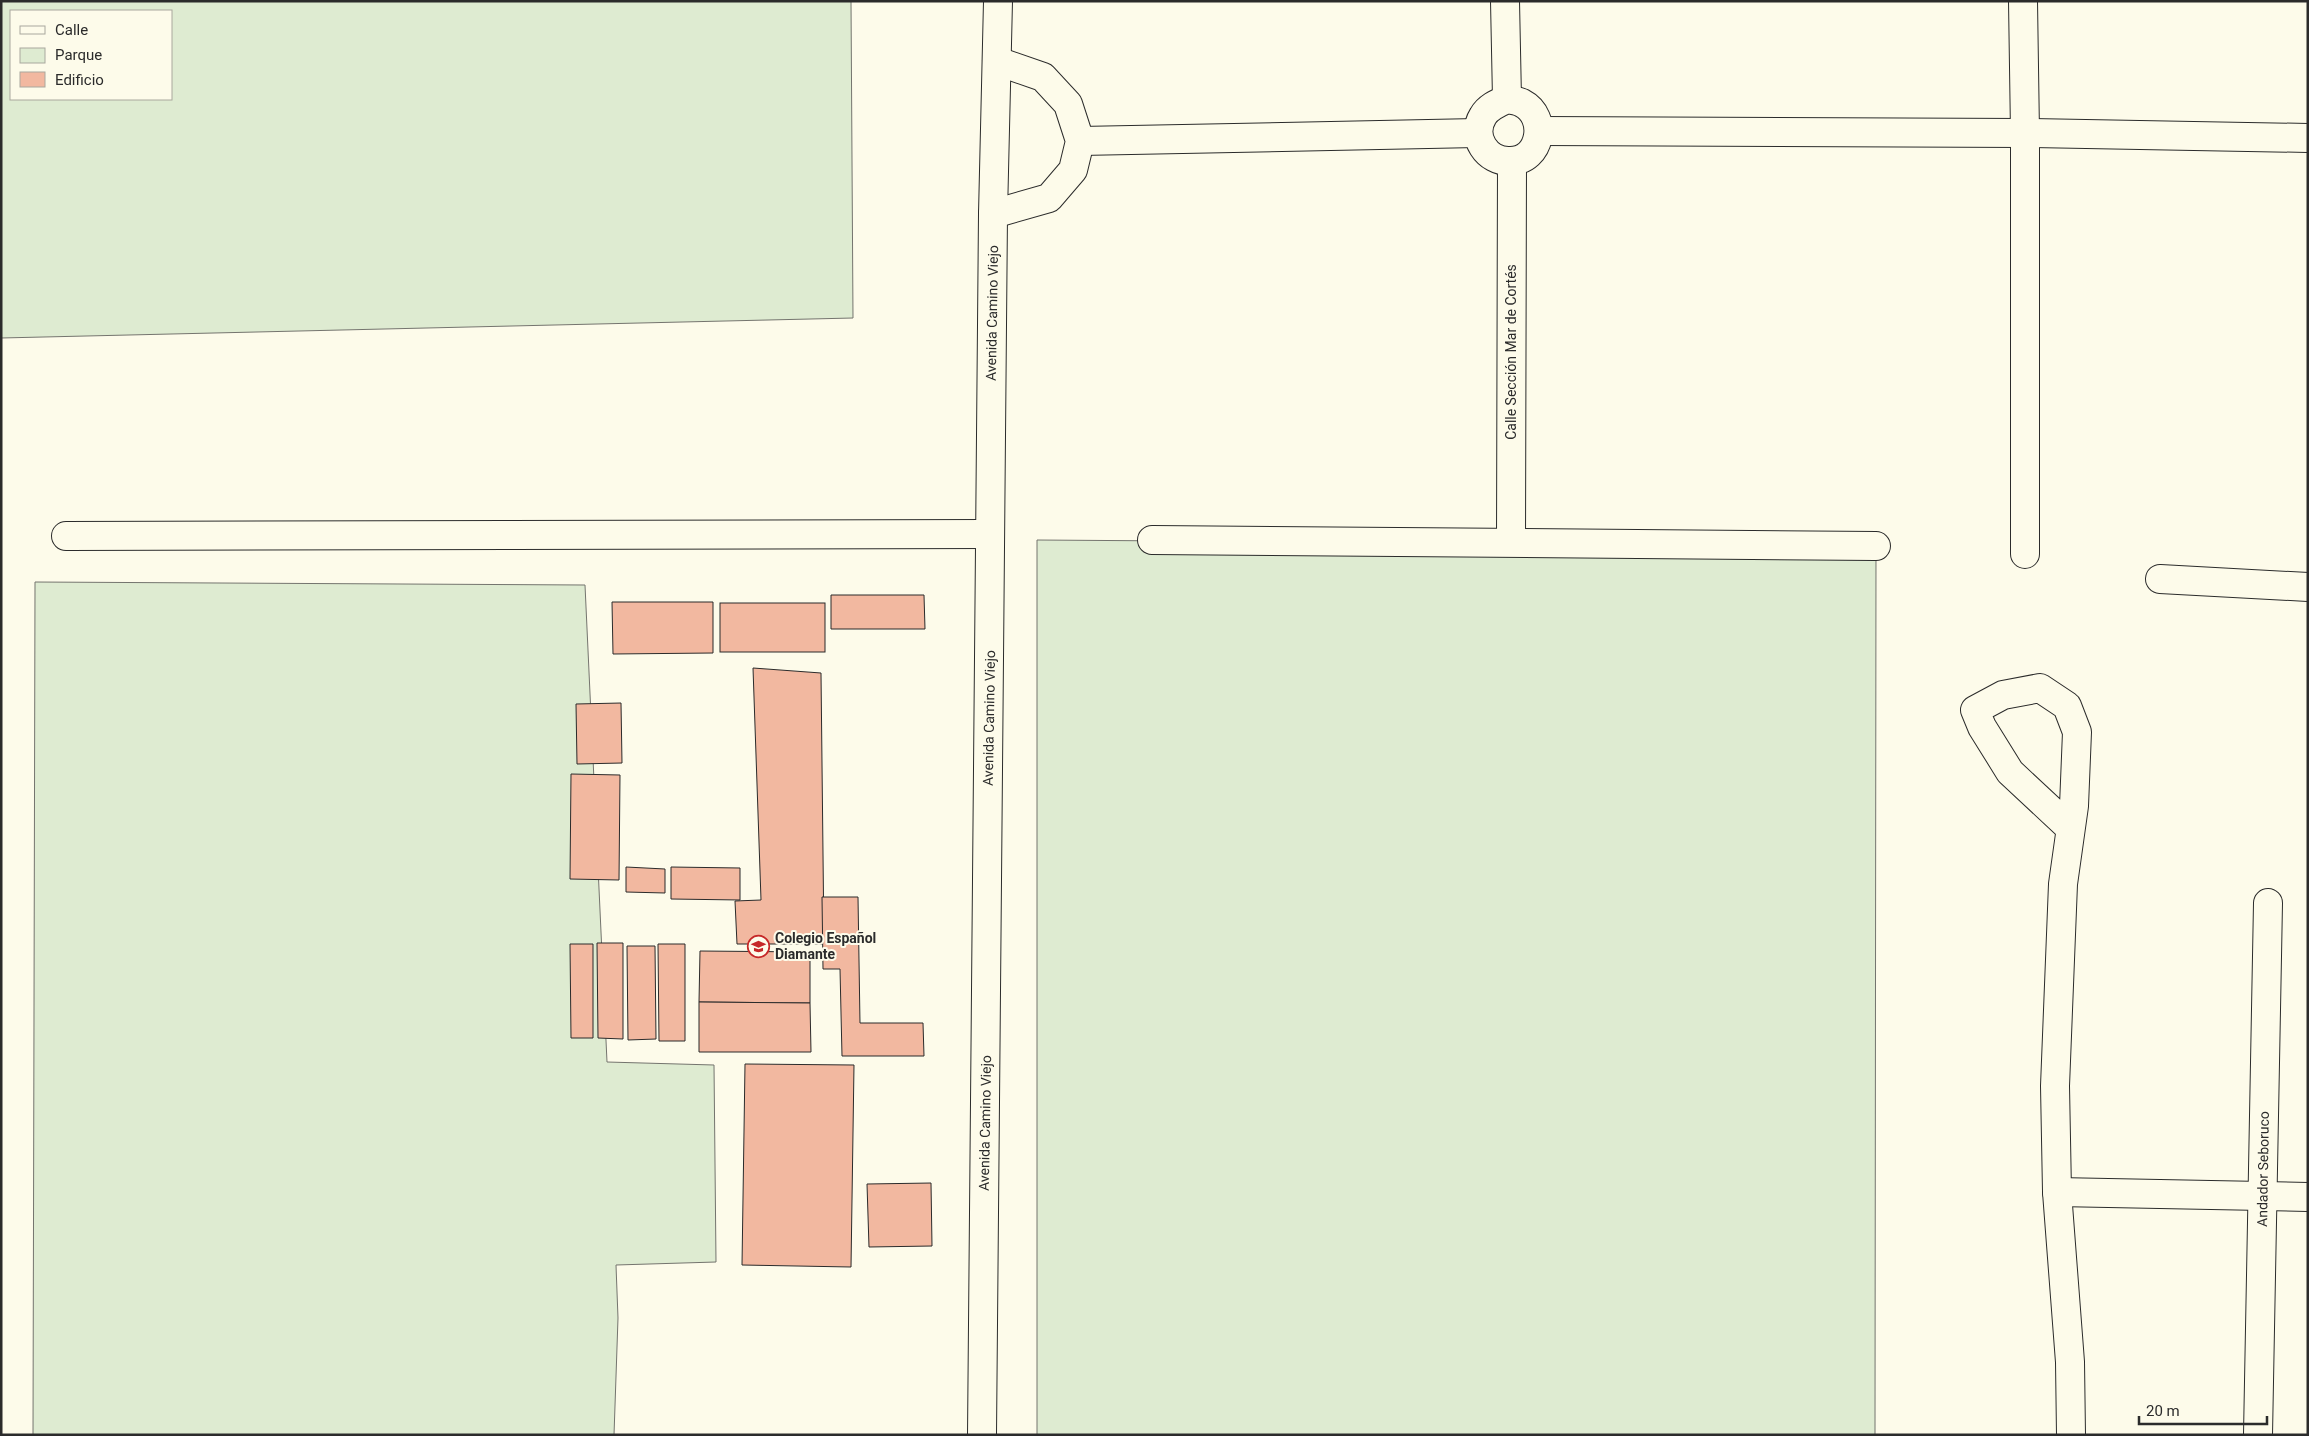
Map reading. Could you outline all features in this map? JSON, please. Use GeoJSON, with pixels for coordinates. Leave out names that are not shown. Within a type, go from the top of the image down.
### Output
{"type":"FeatureCollection","features":[{"type":"Feature","properties":{"kind":"street","name":"Avenida Camino Viejo"},"geometry":{"type":"LineString","coordinates":[[982,1435],[990,534],[998,1]]}},
{"type":"Feature","properties":{"kind":"street"},"geometry":{"type":"LineString","coordinates":[[1505,1],[1507,99]]}},
{"type":"Feature","properties":{"kind":"street"},"geometry":{"type":"LineString","coordinates":[[2023,1],[2025,133],[2025,554]]}},
{"type":"Feature","properties":{"kind":"street"},"geometry":{"type":"LineString","coordinates":[[994,214],[1049,198],[1073,170],[1080,141],[1068,104],[1043,77],[997,61]]}},
{"type":"Feature","properties":{"kind":"street"},"geometry":{"type":"LineString","coordinates":[[1507,99],[1523,103],[1535,115],[1540,131],[1536,146],[1527,155],[1512,162],[1495,160],[1485,150],[1478,134],[1482,116],[1493,106],[1507,99]]}},
{"type":"Feature","properties":{"kind":"street"},"geometry":{"type":"LineString","coordinates":[[1540,131],[2025,133],[2308,138]]}},
{"type":"Feature","properties":{"kind":"street"},"geometry":{"type":"LineString","coordinates":[[1080,141],[1478,134]]}},
{"type":"Feature","properties":{"kind":"street","name":"Calle Sección Mar de Cortés"},"geometry":{"type":"LineString","coordinates":[[1510,542],[1512,162]]}},
{"type":"Feature","properties":{"kind":"street"},"geometry":{"type":"LineString","coordinates":[[66,536],[990,534]]}},
{"type":"Feature","properties":{"kind":"street"},"geometry":{"type":"LineString","coordinates":[[1152,540],[1876,546]]}},
{"type":"Feature","properties":{"kind":"street"},"geometry":{"type":"LineString","coordinates":[[2160,579],[2308,587]]}},
{"type":"Feature","properties":{"kind":"street"},"geometry":{"type":"LineString","coordinates":[[2070,828],[2010,772],[1982,727],[1974,710],[2003,695],[2040,688],[2067,706],[2078,732],[2074,806],[2063,884],[2055,1086],[2057,1192],[2070,1362],[2071,1435]]}},
{"type":"Feature","properties":{"kind":"street","name":"Andador Seboruco"},"geometry":{"type":"LineString","coordinates":[[2258,1435],[2268,902]]}},
{"type":"Feature","properties":{"kind":"street"},"geometry":{"type":"LineString","coordinates":[[2057,1192],[2263,1198],[2308,1197]]}},
{"type":"Feature","properties":{"kind":"green space"},"geometry":{"type":"Polygon","coordinates":[[[1,1],[851,1],[853,318],[1,338],[1,1]]]}},
{"type":"Feature","properties":{"kind":"green space"},"geometry":{"type":"Polygon","coordinates":[[[1037,540],[1876,546],[1875,1435],[1037,1435],[1037,540]]]}},
{"type":"Feature","properties":{"kind":"green space"},"geometry":{"type":"Polygon","coordinates":[[[35,582],[585,585],[607,1062],[714,1065],[716,1262],[616,1265],[618,1318],[614,1435],[33,1435],[35,582]]]}},
{"type":"Feature","properties":{"kind":"building"},"geometry":{"type":"Polygon","coordinates":[[[831,595],[924,595],[925,629],[831,629],[831,595]]]}},
{"type":"Feature","properties":{"kind":"building"},"geometry":{"type":"Polygon","coordinates":[[[612,602],[713,602],[713,653],[613,654],[612,602]]]}},
{"type":"Feature","properties":{"kind":"building"},"geometry":{"type":"Polygon","coordinates":[[[720,603],[825,603],[825,652],[720,652],[720,603]]]}},
{"type":"Feature","properties":{"kind":"building"},"geometry":{"type":"Polygon","coordinates":[[[753,668],[821,673],[824,944],[737,944],[735,901],[761,900],[753,668]]]}},
{"type":"Feature","properties":{"kind":"building"},"geometry":{"type":"Polygon","coordinates":[[[621,703],[622,763],[577,764],[576,704],[621,703]]]}},
{"type":"Feature","properties":{"kind":"building"},"geometry":{"type":"Polygon","coordinates":[[[571,774],[620,775],[619,880],[570,879],[571,774]]]}},
{"type":"Feature","properties":{"kind":"building"},"geometry":{"type":"Polygon","coordinates":[[[626,867],[665,869],[665,893],[626,892],[626,867]]]}},
{"type":"Feature","properties":{"kind":"building"},"geometry":{"type":"Polygon","coordinates":[[[671,867],[740,868],[740,900],[671,899],[671,867]]]}},
{"type":"Feature","properties":{"kind":"building"},"geometry":{"type":"Polygon","coordinates":[[[822,897],[858,897],[860,1023],[923,1023],[924,1056],[842,1056],[840,969],[823,969],[822,897]]]}},
{"type":"Feature","properties":{"kind":"building"},"geometry":{"type":"Polygon","coordinates":[[[597,943],[623,943],[623,1039],[598,1038],[597,943]]]}},
{"type":"Feature","properties":{"kind":"building"},"geometry":{"type":"Polygon","coordinates":[[[570,944],[593,944],[593,1038],[571,1038],[570,944]]]}},
{"type":"Feature","properties":{"kind":"building"},"geometry":{"type":"Polygon","coordinates":[[[658,944],[685,944],[685,1041],[659,1041],[658,944]]]}},
{"type":"Feature","properties":{"kind":"building"},"geometry":{"type":"Polygon","coordinates":[[[627,946],[655,946],[656,1039],[628,1040],[627,946]]]}},
{"type":"Feature","properties":{"kind":"building"},"geometry":{"type":"Polygon","coordinates":[[[700,951],[810,952],[810,1003],[699,1002],[700,951]]]}},
{"type":"Feature","properties":{"kind":"building"},"geometry":{"type":"Polygon","coordinates":[[[699,1002],[810,1003],[811,1052],[699,1052],[699,1002]]]}},
{"type":"Feature","properties":{"kind":"building"},"geometry":{"type":"Polygon","coordinates":[[[745,1064],[854,1065],[851,1267],[742,1265],[745,1064]]]}},
{"type":"Feature","properties":{"kind":"building"},"geometry":{"type":"Polygon","coordinates":[[[931,1183],[932,1246],[869,1247],[867,1184],[931,1183]]]}},
{"type":"Feature","properties":{"kind":"place","name":"Colegio Español Diamante"},"geometry":{"type":"Point","coordinates":[759,946]}}]}
